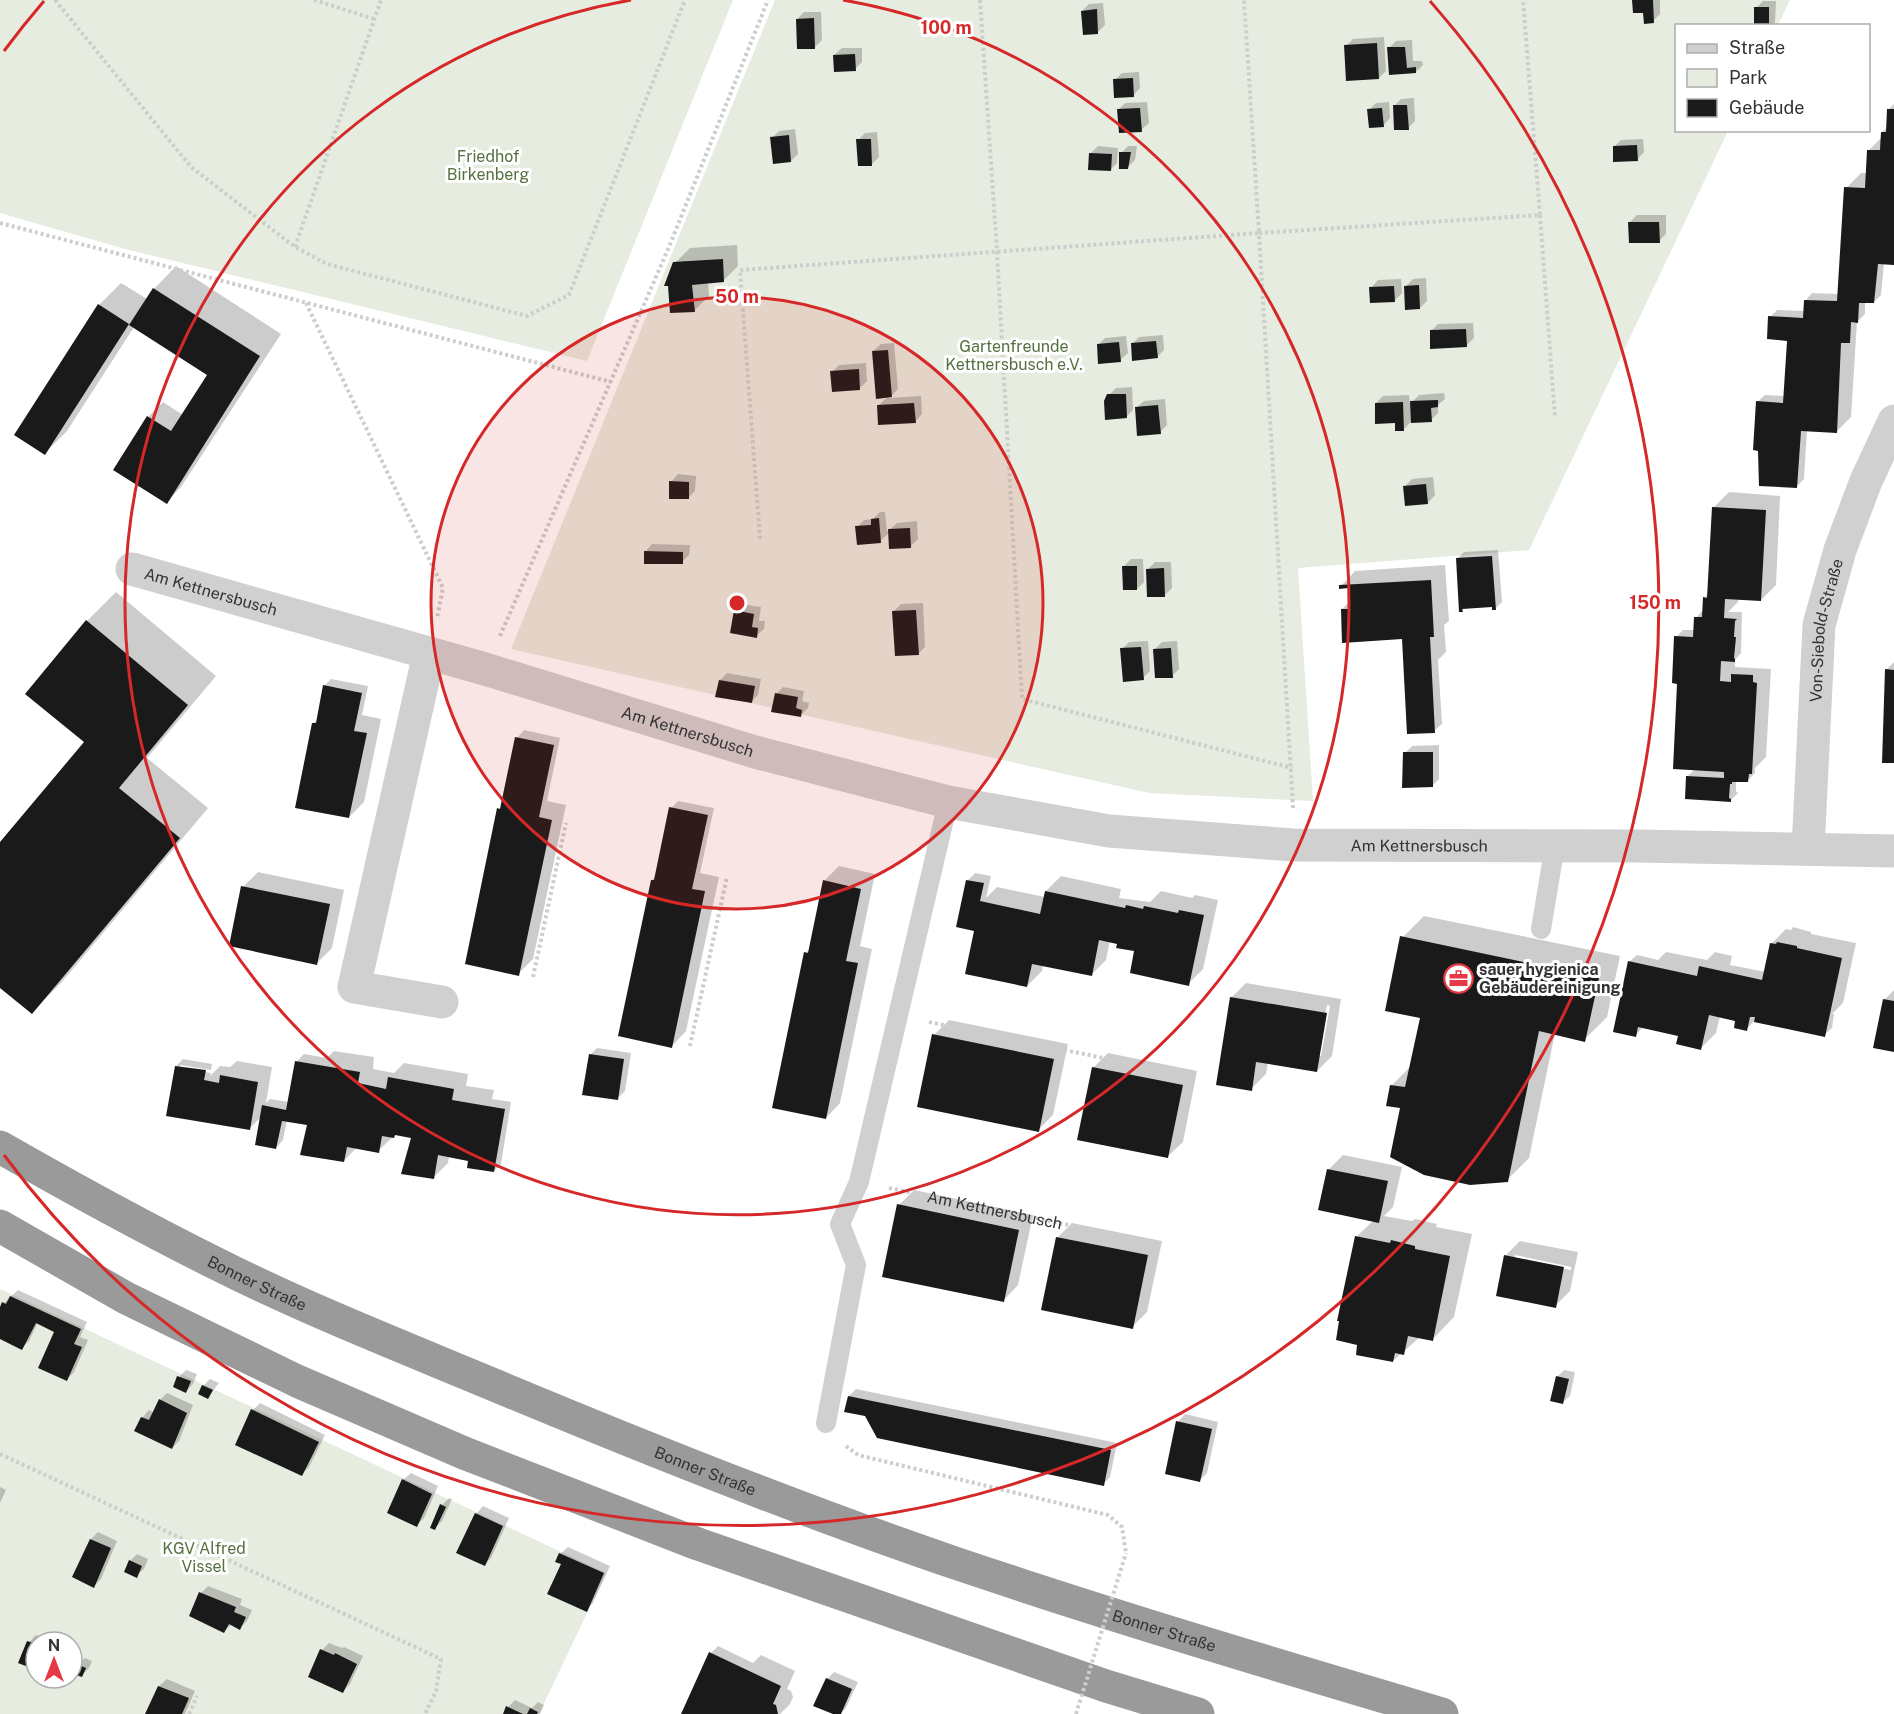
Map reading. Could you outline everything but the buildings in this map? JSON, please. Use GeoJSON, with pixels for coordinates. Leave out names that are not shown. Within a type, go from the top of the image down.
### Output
{"type":"FeatureCollection","features":[{"type":"Feature","properties":{"kind":"highway","name":"Bonner Straße"},"geometry":{"type":"LineString","coordinates":[[0,1147],[86,1196],[216,1264],[339,1320],[599,1429],[749,1488],[958,1564],[1164,1631],[1442,1714]]}},
{"type":"Feature","properties":{"kind":"highway"},"geometry":{"type":"LineString","coordinates":[[0,1226],[126,1298],[297,1381],[464,1453],[698,1544],[1106,1686],[1198,1714]]}},
{"type":"Feature","properties":{"kind":"highway"},"geometry":{"type":"LineString","coordinates":[[1106,1686],[1134,1714]]}},
{"type":"Feature","properties":{"kind":"street","name":"Von-Siebold-Straße"},"geometry":{"type":"LineString","coordinates":[[1808,849],[1819,625],[1840,550],[1866,481],[1894,421]]}},
{"type":"Feature","properties":{"kind":"street","name":"Am Kettnersbusch"},"geometry":{"type":"LineString","coordinates":[[132,569],[485,669],[755,752],[948,802],[1109,831],[1293,845],[1555,845],[1894,851]]}},
{"type":"Feature","properties":{"kind":"street"},"geometry":{"type":"LineString","coordinates":[[429,654],[354,987],[442,1002]]}},
{"type":"Feature","properties":{"kind":"lane"},"geometry":{"type":"LineString","coordinates":[[826,1423],[856,1265],[840,1224],[859,1182],[948,802]]}},
{"type":"Feature","properties":{"kind":"lane"},"geometry":{"type":"LineString","coordinates":[[1541,929],[1555,845]]}},
{"type":"Feature","properties":{"kind":"path"},"geometry":{"type":"LineString","coordinates":[[55,0],[191,167],[296,247],[327,264],[527,315],[569,295],[685,0]]}},
{"type":"Feature","properties":{"kind":"path"},"geometry":{"type":"LineString","coordinates":[[314,0],[374,20]]}},
{"type":"Feature","properties":{"kind":"path"},"geometry":{"type":"LineString","coordinates":[[296,247],[381,0]]}},
{"type":"Feature","properties":{"kind":"path"},"geometry":{"type":"LineString","coordinates":[[485,669],[669,247],[768,0]]}},
{"type":"Feature","properties":{"kind":"path"},"geometry":{"type":"LineString","coordinates":[[980,0],[997,252],[1022,699],[1292,768]]}},
{"type":"Feature","properties":{"kind":"path"},"geometry":{"type":"LineString","coordinates":[[1244,0],[1292,768],[1293,845]]}},
{"type":"Feature","properties":{"kind":"path"},"geometry":{"type":"LineString","coordinates":[[1523,0],[1555,417]]}},
{"type":"Feature","properties":{"kind":"path"},"geometry":{"type":"LineString","coordinates":[[760,539],[740,270],[1540,215]]}},
{"type":"Feature","properties":{"kind":"path"},"geometry":{"type":"LineString","coordinates":[[0,224],[611,382]]}},
{"type":"Feature","properties":{"kind":"path"},"geometry":{"type":"LineString","coordinates":[[306,303],[443,588],[429,654]]}},
{"type":"Feature","properties":{"kind":"path"},"geometry":{"type":"LineString","coordinates":[[533,977],[566,823]]}},
{"type":"Feature","properties":{"kind":"path"},"geometry":{"type":"LineString","coordinates":[[690,1046],[727,877]]}},
{"type":"Feature","properties":{"kind":"path"},"geometry":{"type":"LineString","coordinates":[[898,1016],[1176,1073]]}},
{"type":"Feature","properties":{"kind":"path","name":"Am Kettnersbusch"},"geometry":{"type":"LineString","coordinates":[[859,1182],[1132,1238]]}},
{"type":"Feature","properties":{"kind":"path"},"geometry":{"type":"LineString","coordinates":[[826,1423],[838,1439],[858,1455],[1108,1515],[1122,1527],[1126,1553],[1076,1714]]}},
{"type":"Feature","properties":{"kind":"path"},"geometry":{"type":"LineString","coordinates":[[0,1454],[441,1659],[436,1691],[425,1714]]}},
{"type":"Feature","properties":{"kind":"path"},"geometry":{"type":"LineString","coordinates":[[189,1714],[197,1696]]}},
{"type":"Feature","properties":{"kind":"green space","name":"Friedhof Birkenberg"},"geometry":{"type":"Polygon","coordinates":[[[0,0],[733,0],[587,361],[125,249],[0,213],[0,0]]]}},
{"type":"Feature","properties":{"kind":"green space","name":"Gartenfreunde Kettnersbusch e.V."},"geometry":{"type":"Polygon","coordinates":[[[775,0],[1790,0],[1778,24],[1675,24],[1675,132],[1728,132],[1529,550],[1298,568],[1313,801],[1149,793],[511,649],[775,0]]]}},
{"type":"Feature","properties":{"kind":"green space","name":"KGV Alfred Vissel"},"geometry":{"type":"Polygon","coordinates":[[[0,1289],[606,1573],[539,1714],[0,1714],[0,1289]]]}},
{"type":"Feature","properties":{"kind":"place","name":"sauer hygienica Gebäudereinigung"},"geometry":{"type":"Point","coordinates":[1458,978]}}]}
